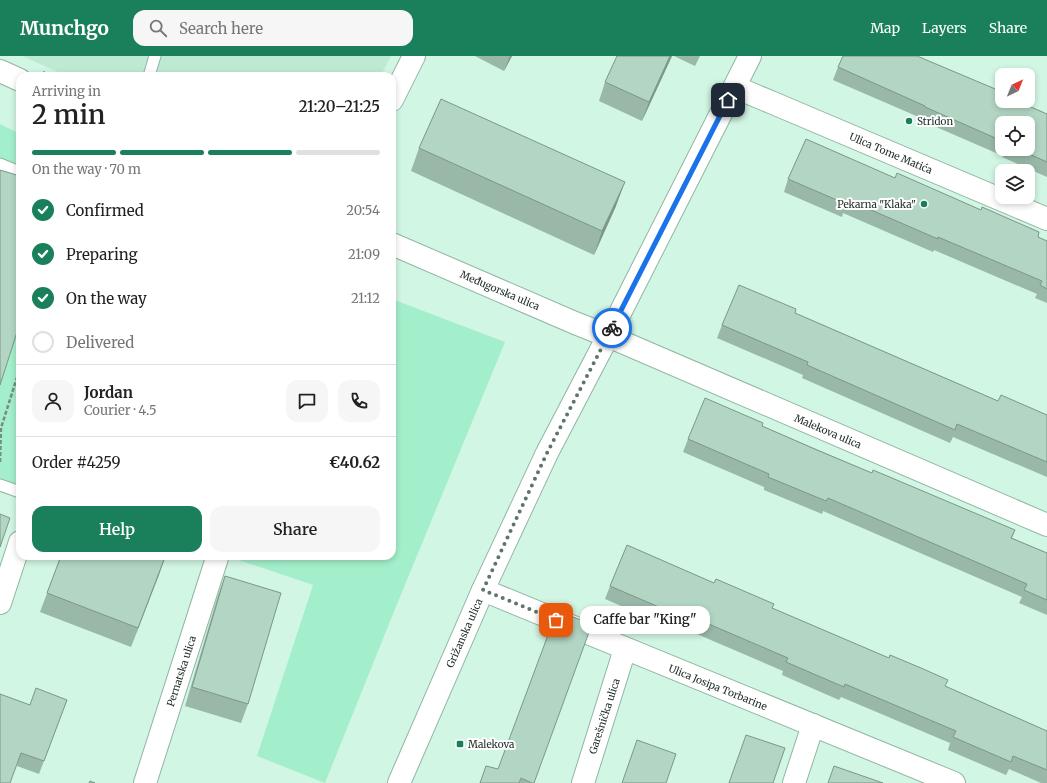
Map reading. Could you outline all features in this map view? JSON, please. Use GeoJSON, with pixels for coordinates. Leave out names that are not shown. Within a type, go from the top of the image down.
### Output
{"type":"FeatureCollection","features":[{"type":"Feature","properties":{"kind":"street"},"geometry":{"type":"LineString","coordinates":[[396,92],[414,56]]}},
{"type":"Feature","properties":{"kind":"street","name":"Grižanska ulica"},"geometry":{"type":"LineString","coordinates":[[399,783],[483,590],[547,453],[750,56]]}},
{"type":"Feature","properties":{"kind":"street"},"geometry":{"type":"LineString","coordinates":[[0,71],[16,78]]}},
{"type":"Feature","properties":{"kind":"street","name":"Ulica Tome Matića"},"geometry":{"type":"LineString","coordinates":[[735,87],[1047,219]]}},
{"type":"Feature","properties":{"kind":"street","name":"Međugorska ulica"},"geometry":{"type":"LineString","coordinates":[[396,246],[567,320],[608,336]]}},
{"type":"Feature","properties":{"kind":"street","name":"Malekova ulica"},"geometry":{"type":"LineString","coordinates":[[608,336],[1047,526]]}},
{"type":"Feature","properties":{"kind":"street"},"geometry":{"type":"LineString","coordinates":[[0,603],[16,554]]}},
{"type":"Feature","properties":{"kind":"street","name":"Pernatska ulica"},"geometry":{"type":"LineString","coordinates":[[145,783],[212,560]]}},
{"type":"Feature","properties":{"kind":"street","name":"Ulica Josipa Torbarine"},"geometry":{"type":"LineString","coordinates":[[483,590],[954,783]]}},
{"type":"Feature","properties":{"kind":"street","name":"Garešnička ulica"},"geometry":{"type":"LineString","coordinates":[[582,783],[625,649]]}},
{"type":"Feature","properties":{"kind":"street"},"geometry":{"type":"LineString","coordinates":[[794,783],[812,725]]}},
{"type":"Feature","properties":{"kind":"lane"},"geometry":{"type":"LineString","coordinates":[[150,72],[155,56]]}},
{"type":"Feature","properties":{"kind":"lane"},"geometry":{"type":"LineString","coordinates":[[0,164],[16,170]]}},
{"type":"Feature","properties":{"kind":"lane"},"geometry":{"type":"LineString","coordinates":[[0,486],[16,491]]}},
{"type":"Feature","properties":{"kind":"path"},"geometry":{"type":"LineString","coordinates":[[0,462],[1,428],[16,381]]}},
{"type":"Feature","properties":{"kind":"shaded area"},"geometry":{"type":"Polygon","coordinates":[[[22,56],[391,56],[383,72],[58,72],[22,56]]]}},
{"type":"Feature","properties":{"kind":"shaded area"},"geometry":{"type":"Polygon","coordinates":[[[0,124],[16,132],[16,484],[0,479],[0,124]]]}},
{"type":"Feature","properties":{"kind":"shaded area"},"geometry":{"type":"Polygon","coordinates":[[[396,301],[505,342],[325,783],[257,756],[313,585],[239,560],[396,560],[396,301]]]}},
{"type":"Feature","properties":{"kind":"building"},"geometry":{"type":"Polygon","coordinates":[[[617,56],[670,56],[649,102],[605,82],[617,56]]]}},
{"type":"Feature","properties":{"kind":"building"},"geometry":{"type":"Polygon","coordinates":[[[843,56],[917,56],[995,89],[995,108],[1033,108],[1047,114],[1047,162],[1034,156],[1035,156],[1035,116],[995,116],[995,138],[838,67],[843,56]]]}},
{"type":"Feature","properties":{"kind":"building"},"geometry":{"type":"Polygon","coordinates":[[[441,99],[625,182],[602,231],[419,148],[441,99]]]}},
{"type":"Feature","properties":{"kind":"building"},"geometry":{"type":"Polygon","coordinates":[[[806,139],[895,178],[897,173],[981,210],[982,207],[1039,232],[1038,237],[1047,241],[1047,289],[1040,285],[1042,281],[938,237],[938,239],[848,200],[846,204],[788,179],[806,139]]]}},
{"type":"Feature","properties":{"kind":"building"},"geometry":{"type":"Polygon","coordinates":[[[0,170],[16,175],[16,335],[0,385],[0,170]]]}},
{"type":"Feature","properties":{"kind":"building"},"geometry":{"type":"Polygon","coordinates":[[[739,285],[796,309],[795,313],[998,401],[1001,395],[1047,415],[1047,462],[957,424],[955,430],[807,365],[808,362],[722,325],[739,285]]]}},
{"type":"Feature","properties":{"kind":"building"},"geometry":{"type":"Polygon","coordinates":[[[705,398],[763,423],[762,426],[817,450],[872,473],[873,470],[1015,530],[1011,538],[1047,553],[1047,600],[1024,590],[1027,584],[828,498],[826,501],[768,477],[769,474],[688,439],[705,398]]]}},
{"type":"Feature","properties":{"kind":"building"},"geometry":{"type":"Polygon","coordinates":[[[0,514],[10,518],[0,547],[0,514]]]}},
{"type":"Feature","properties":{"kind":"building"},"geometry":{"type":"Polygon","coordinates":[[[627,545],[714,583],[716,579],[774,604],[772,608],[889,658],[890,655],[921,668],[948,680],[945,686],[1047,731],[1047,770],[1013,756],[1011,762],[953,737],[956,731],[845,684],[844,687],[786,662],[788,658],[669,607],[668,611],[610,586],[627,545]]]}},
{"type":"Feature","properties":{"kind":"building"},"geometry":{"type":"Polygon","coordinates":[[[59,560],[164,560],[138,628],[47,593],[59,560]]]}},
{"type":"Feature","properties":{"kind":"building"},"geometry":{"type":"Polygon","coordinates":[[[225,576],[281,593],[248,704],[192,687],[225,576]]]}},
{"type":"Feature","properties":{"kind":"building"},"geometry":{"type":"Polygon","coordinates":[[[557,611],[592,624],[534,783],[521,778],[519,783],[480,783],[486,766],[498,769],[557,611]]]}},
{"type":"Feature","properties":{"kind":"building"},"geometry":{"type":"Polygon","coordinates":[[[36,688],[67,700],[44,761],[21,753],[10,783],[0,783],[0,694],[30,705],[36,688]]]}},
{"type":"Feature","properties":{"kind":"building"},"geometry":{"type":"Polygon","coordinates":[[[746,735],[785,748],[773,783],[729,783],[746,735]]]}},
{"type":"Feature","properties":{"kind":"building"},"geometry":{"type":"Polygon","coordinates":[[[637,740],[676,754],[666,783],[622,783],[637,740]]]}},
{"type":"Feature","properties":{"kind":"building"},"geometry":{"type":"Polygon","coordinates":[[[834,766],[883,783],[828,783],[834,766]]]}},
{"type":"Feature","properties":{"kind":"way so far"},"geometry":{"type":"LineString","coordinates":[[556,620],[483,590],[547,453],[612,328]]}},
{"type":"Feature","properties":{"kind":"place","name":"Stridon"},"geometry":{"type":"Point","coordinates":[909,121]}},
{"type":"Feature","properties":{"kind":"place","name":"Pekarna \"Klaka\""},"geometry":{"type":"Point","coordinates":[924,204]}},
{"type":"Feature","properties":{"kind":"place","name":"Caffe bar \"King\""},"geometry":{"type":"Point","coordinates":[556,620]}},
{"type":"Feature","properties":{"kind":"place","name":"Malekova"},"geometry":{"type":"Point","coordinates":[460,744]}},
{"type":"Feature","properties":{"kind":"route"},"geometry":{"type":"LineString","coordinates":[[612,328],[728,100]]}}]}
